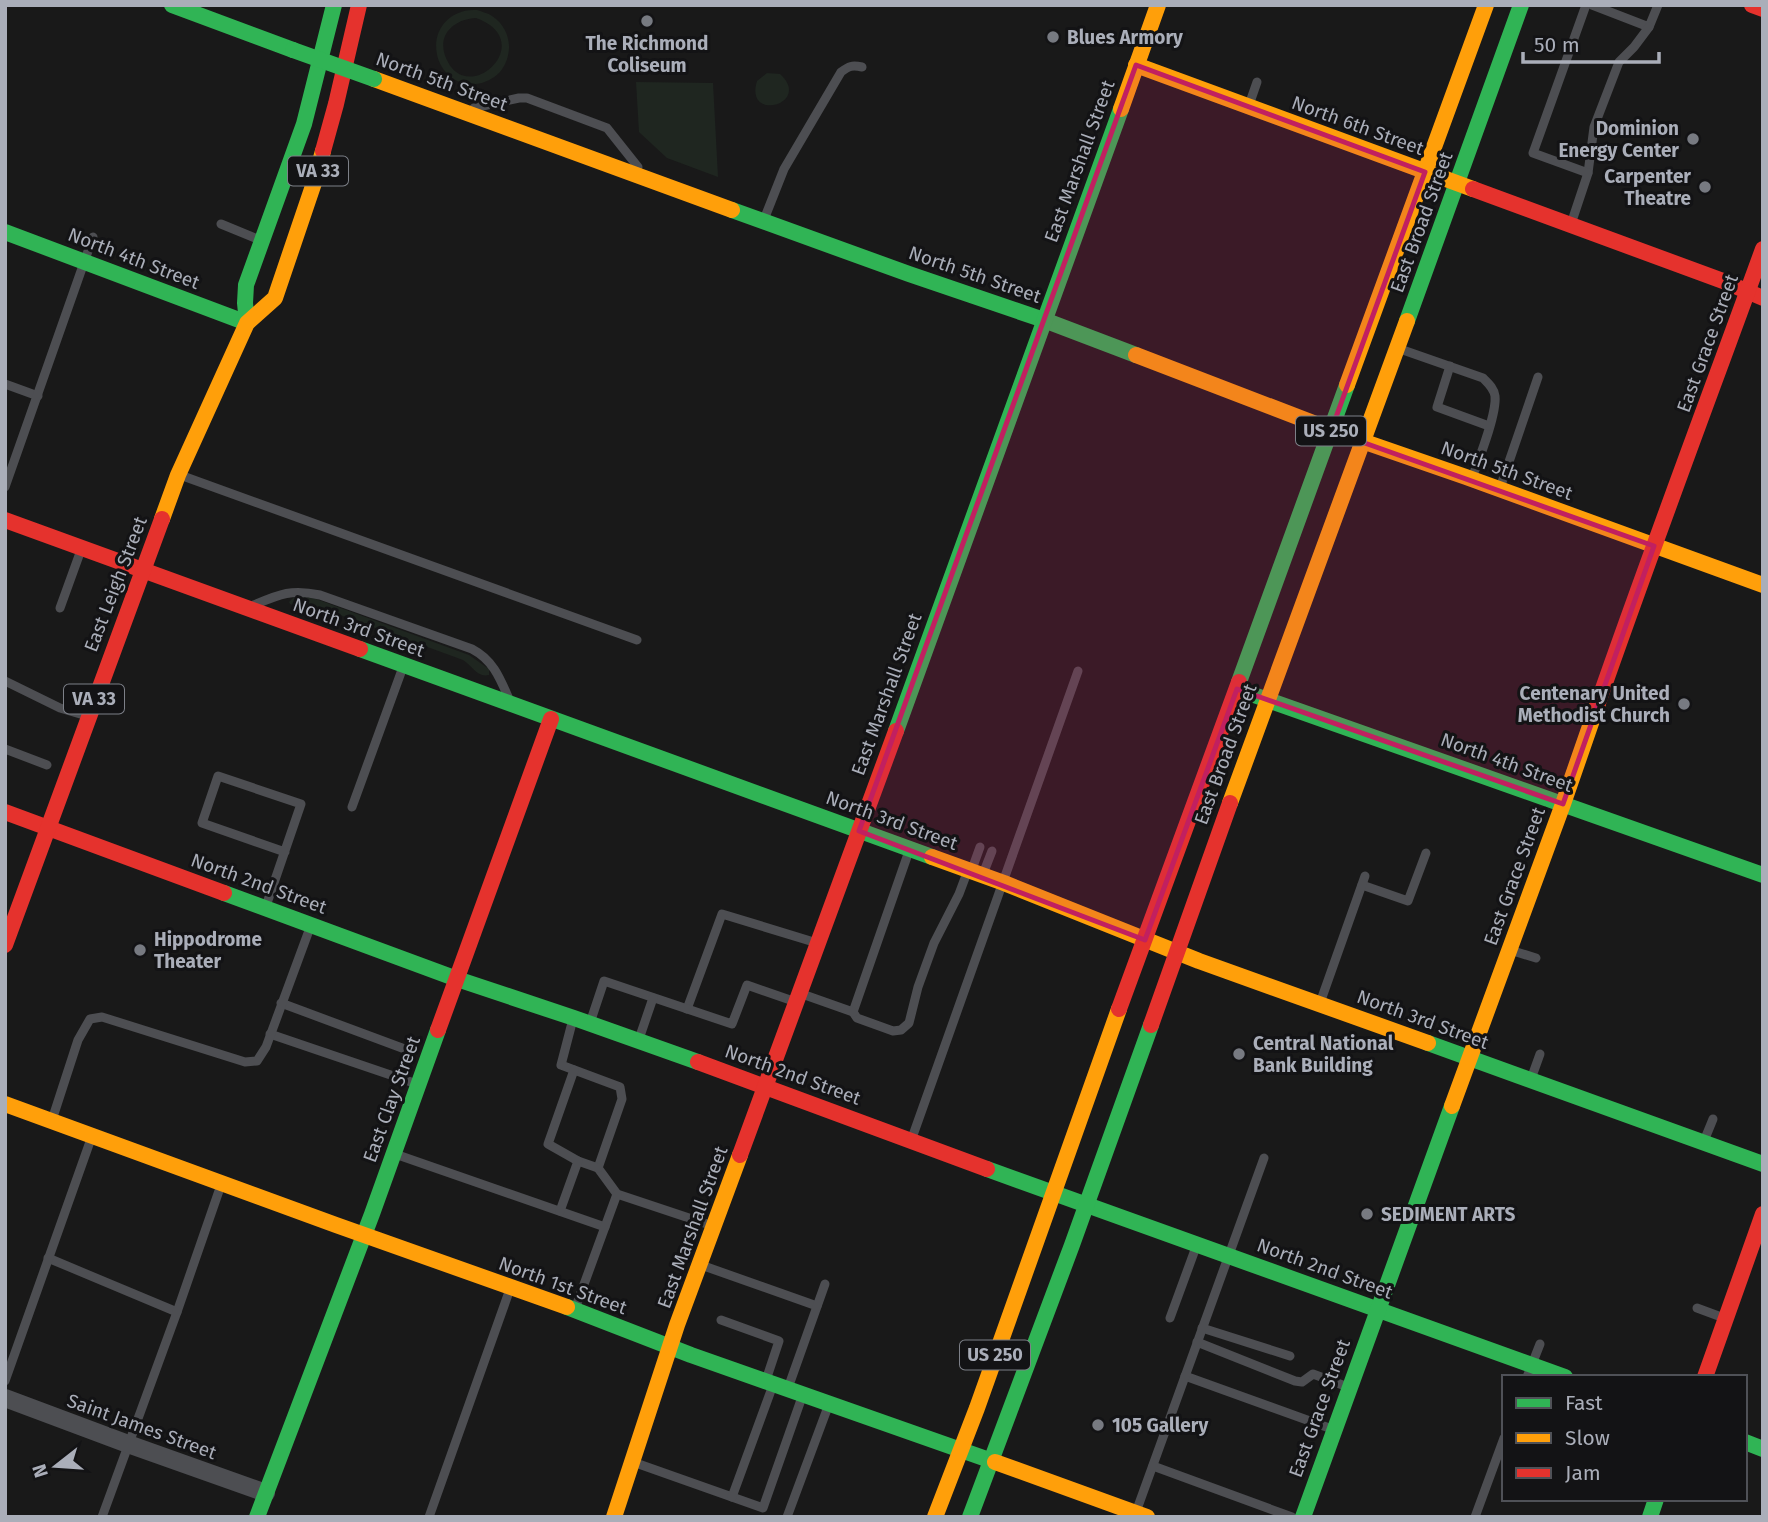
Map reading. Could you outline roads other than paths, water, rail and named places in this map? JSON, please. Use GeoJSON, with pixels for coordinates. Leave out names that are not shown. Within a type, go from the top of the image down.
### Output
{"type":"FeatureCollection","features":[{"type":"Feature","properties":{"kind":"street","name":"North 5th Street"},"geometry":{"type":"LineString","coordinates":[[172,5],[909,274],[1044,320],[1331,431],[1472,479],[1763,585]]}},
{"type":"Feature","properties":{"kind":"street","name":"East Leigh Street"},"geometry":{"type":"LineString","coordinates":[[247,323],[246,285],[304,124],[334,5]]}},
{"type":"Feature","properties":{"kind":"street","name":"East Leigh Street"},"geometry":{"type":"LineString","coordinates":[[5,945],[178,475],[247,323],[275,298],[307,205],[336,104],[359,5]]}},
{"type":"Feature","properties":{"kind":"street","name":"East Marshall Street"},"geometry":{"type":"LineString","coordinates":[[614,1517],[670,1347],[1158,5]]}},
{"type":"Feature","properties":{"kind":"street","name":"East Broad Street"},"geometry":{"type":"LineString","coordinates":[[935,1517],[1486,5]]}},
{"type":"Feature","properties":{"kind":"street","name":"East Broad Street"},"geometry":{"type":"LineString","coordinates":[[970,1517],[1086,1205],[1521,5]]}},
{"type":"Feature","properties":{"kind":"street"},"geometry":{"type":"LineString","coordinates":[[1752,5],[1763,9]]}},
{"type":"Feature","properties":{"kind":"street","name":"North 6th Street"},"geometry":{"type":"LineString","coordinates":[[1136,65],[1763,298]]}},
{"type":"Feature","properties":{"kind":"street","name":"North 4th Street"},"geometry":{"type":"LineString","coordinates":[[5,232],[247,323]]}},
{"type":"Feature","properties":{"kind":"street","name":"East Grace Street"},"geometry":{"type":"LineString","coordinates":[[1303,1517],[1763,249]]}},
{"type":"Feature","properties":{"kind":"street","name":"North 3rd Street"},"geometry":{"type":"LineString","coordinates":[[5,520],[1004,883],[1176,952],[1763,1164]]}},
{"type":"Feature","properties":{"kind":"street","name":"North 4th Street"},"geometry":{"type":"LineString","coordinates":[[1237,689],[1763,875]]}},
{"type":"Feature","properties":{"kind":"street","name":"East Clay Street"},"geometry":{"type":"LineString","coordinates":[[257,1517],[364,1234],[551,719]]}},
{"type":"Feature","properties":{"kind":"street","name":"North 2nd Street"},"geometry":{"type":"LineString","coordinates":[[5,812],[457,979],[582,1020],[1378,1309],[1529,1371],[1553,1375]]}},
{"type":"Feature","properties":{"kind":"street","name":"North 1st Street"},"geometry":{"type":"LineString","coordinates":[[5,1104],[782,1388],[1139,1515]]}},
{"type":"Feature","properties":{"kind":"street"},"geometry":{"type":"LineString","coordinates":[[1706,1375],[1763,1216]]}},
{"type":"Feature","properties":{"kind":"street","name":"Saint James Street"},"geometry":{"type":"LineString","coordinates":[[5,1398],[266,1493]]}},
{"type":"Feature","properties":{"kind":"lane"},"geometry":{"type":"LineString","coordinates":[[1586,5],[1534,153],[1588,173]]}},
{"type":"Feature","properties":{"kind":"lane"},"geometry":{"type":"LineString","coordinates":[[1592,5],[1649,27]]}},
{"type":"Feature","properties":{"kind":"lane"},"geometry":{"type":"LineString","coordinates":[[1570,225],[1588,173],[1594,127],[1619,62],[1649,27],[1658,5]]}},
{"type":"Feature","properties":{"kind":"lane"},"geometry":{"type":"LineString","coordinates":[[764,221],[784,169],[841,72],[848,66],[862,67]]}},
{"type":"Feature","properties":{"kind":"lane"},"geometry":{"type":"LineString","coordinates":[[1248,106],[1257,82]]}},
{"type":"Feature","properties":{"kind":"lane"},"geometry":{"type":"LineString","coordinates":[[462,111],[527,98],[613,132],[646,178]]}},
{"type":"Feature","properties":{"kind":"lane"},"geometry":{"type":"LineString","coordinates":[[221,224],[262,241]]}},
{"type":"Feature","properties":{"kind":"lane"},"geometry":{"type":"LineString","coordinates":[[5,487],[93,237]]}},
{"type":"Feature","properties":{"kind":"lane"},"geometry":{"type":"LineString","coordinates":[[1397,348],[1483,378],[1495,393],[1495,408],[1472,479]]}},
{"type":"Feature","properties":{"kind":"lane"},"geometry":{"type":"LineString","coordinates":[[1450,366],[1437,408],[1489,426]]}},
{"type":"Feature","properties":{"kind":"lane"},"geometry":{"type":"LineString","coordinates":[[1499,489],[1538,377]]}},
{"type":"Feature","properties":{"kind":"lane"},"geometry":{"type":"LineString","coordinates":[[5,384],[38,396]]}},
{"type":"Feature","properties":{"kind":"lane"},"geometry":{"type":"LineString","coordinates":[[178,475],[637,640]]}},
{"type":"Feature","properties":{"kind":"lane"},"geometry":{"type":"LineString","coordinates":[[60,607],[82,548]]}},
{"type":"Feature","properties":{"kind":"lane"},"geometry":{"type":"LineString","coordinates":[[246,608],[278,595],[301,591],[320,595],[472,649],[482,654],[497,672],[511,704]]}},
{"type":"Feature","properties":{"kind":"lane"},"geometry":{"type":"LineString","coordinates":[[352,807],[403,665]]}},
{"type":"Feature","properties":{"kind":"lane"},"geometry":{"type":"LineString","coordinates":[[911,1140],[1078,671]]}},
{"type":"Feature","properties":{"kind":"lane"},"geometry":{"type":"LineString","coordinates":[[5,681],[60,708],[88,717]]}},
{"type":"Feature","properties":{"kind":"lane"},"geometry":{"type":"LineString","coordinates":[[5,748],[47,765]]}},
{"type":"Feature","properties":{"kind":"lane"},"geometry":{"type":"LineString","coordinates":[[266,908],[285,852],[301,804],[218,776],[202,823],[285,852]]}},
{"type":"Feature","properties":{"kind":"lane"},"geometry":{"type":"LineString","coordinates":[[974,872],[980,847]]}},
{"type":"Feature","properties":{"kind":"lane"},"geometry":{"type":"LineString","coordinates":[[909,849],[853,1012],[856,1018],[893,1031],[901,1030],[909,1023],[918,987],[934,943],[959,894],[992,852]]}},
{"type":"Feature","properties":{"kind":"lane"},"geometry":{"type":"LineString","coordinates":[[1320,1004],[1364,881],[1408,901],[1426,853]]}},
{"type":"Feature","properties":{"kind":"lane"},"geometry":{"type":"LineString","coordinates":[[687,1009],[722,914],[818,943]]}},
{"type":"Feature","properties":{"kind":"lane"},"geometry":{"type":"LineString","coordinates":[[52,1120],[78,1040],[90,1019],[102,1017],[245,1062],[257,1061],[266,1046],[311,925]]}},
{"type":"Feature","properties":{"kind":"lane"},"geometry":{"type":"LineString","coordinates":[[1509,949],[1536,958]]}},
{"type":"Feature","properties":{"kind":"lane"},"geometry":{"type":"LineString","coordinates":[[598,1168],[622,1099],[620,1087],[561,1065],[604,981],[732,1024],[747,985],[853,1012]]}},
{"type":"Feature","properties":{"kind":"lane"},"geometry":{"type":"LineString","coordinates":[[638,1041],[653,998]]}},
{"type":"Feature","properties":{"kind":"lane"},"geometry":{"type":"LineString","coordinates":[[281,1003],[402,1048]]}},
{"type":"Feature","properties":{"kind":"lane"},"geometry":{"type":"LineString","coordinates":[[270,1034],[418,1084]]}},
{"type":"Feature","properties":{"kind":"lane"},"geometry":{"type":"LineString","coordinates":[[1530,1080],[1540,1054]]}},
{"type":"Feature","properties":{"kind":"lane"},"geometry":{"type":"LineString","coordinates":[[574,1070],[548,1144],[578,1161],[598,1168],[617,1194],[715,1226]]}},
{"type":"Feature","properties":{"kind":"lane"},"geometry":{"type":"LineString","coordinates":[[1703,1143],[1713,1119]]}},
{"type":"Feature","properties":{"kind":"lane"},"geometry":{"type":"LineString","coordinates":[[5,1381],[92,1136]]}},
{"type":"Feature","properties":{"kind":"lane"},"geometry":{"type":"LineString","coordinates":[[393,1153],[605,1227]]}},
{"type":"Feature","properties":{"kind":"lane"},"geometry":{"type":"LineString","coordinates":[[1139,1515],[1153,1466],[1264,1158]]}},
{"type":"Feature","properties":{"kind":"lane"},"geometry":{"type":"LineString","coordinates":[[560,1211],[578,1161]]}},
{"type":"Feature","properties":{"kind":"lane"},"geometry":{"type":"LineString","coordinates":[[102,1517],[222,1183]]}},
{"type":"Feature","properties":{"kind":"lane"},"geometry":{"type":"LineString","coordinates":[[575,1311],[617,1194]]}},
{"type":"Feature","properties":{"kind":"lane"},"geometry":{"type":"LineString","coordinates":[[1413,1210],[1439,1219]]}},
{"type":"Feature","properties":{"kind":"lane"},"geometry":{"type":"LineString","coordinates":[[1170,1318],[1197,1244]]}},
{"type":"Feature","properties":{"kind":"lane"},"geometry":{"type":"LineString","coordinates":[[48,1258],[177,1312]]}},
{"type":"Feature","properties":{"kind":"lane"},"geometry":{"type":"LineString","coordinates":[[701,1265],[817,1306]]}},
{"type":"Feature","properties":{"kind":"lane"},"geometry":{"type":"LineString","coordinates":[[732,1497],[782,1388],[825,1284]]}},
{"type":"Feature","properties":{"kind":"lane"},"geometry":{"type":"LineString","coordinates":[[429,1517],[511,1288]]}},
{"type":"Feature","properties":{"kind":"lane"},"geometry":{"type":"LineString","coordinates":[[1697,1308],[1725,1319]]}},
{"type":"Feature","properties":{"kind":"lane"},"geometry":{"type":"LineString","coordinates":[[632,1462],[763,1508],[782,1388],[779,1341],[721,1320]]}},
{"type":"Feature","properties":{"kind":"lane"},"geometry":{"type":"LineString","coordinates":[[1202,1328],[1290,1356]]}},
{"type":"Feature","properties":{"kind":"lane"},"geometry":{"type":"LineString","coordinates":[[1197,1342],[1296,1381],[1302,1382],[1313,1374]]}},
{"type":"Feature","properties":{"kind":"lane"},"geometry":{"type":"LineString","coordinates":[[1529,1371],[1540,1344]]}},
{"type":"Feature","properties":{"kind":"lane"},"geometry":{"type":"LineString","coordinates":[[1304,1364],[1313,1374],[1349,1388]]}},
{"type":"Feature","properties":{"kind":"lane"},"geometry":{"type":"LineString","coordinates":[[1185,1376],[1334,1430]]}},
{"type":"Feature","properties":{"kind":"lane"},"geometry":{"type":"LineString","coordinates":[[787,1517],[828,1404]]}},
{"type":"Feature","properties":{"kind":"lane"},"geometry":{"type":"LineString","coordinates":[[1475,1517],[1502,1443]]}},
{"type":"Feature","properties":{"kind":"lane"},"geometry":{"type":"LineString","coordinates":[[1153,1466],[1292,1517]]}},
{"type":"Feature","properties":{"kind":"place","name":"The Richmond Coliseum"},"geometry":{"type":"Point","coordinates":[647,21]}},
{"type":"Feature","properties":{"kind":"place","name":"Blues Armory"},"geometry":{"type":"Point","coordinates":[1053,37]}},
{"type":"Feature","properties":{"kind":"place","name":"Dominion Energy Center"},"geometry":{"type":"Point","coordinates":[1693,139]}},
{"type":"Feature","properties":{"kind":"place","name":"Carpenter Theatre"},"geometry":{"type":"Point","coordinates":[1705,187]}},
{"type":"Feature","properties":{"kind":"place","name":"Centenary United Methodist Church"},"geometry":{"type":"Point","coordinates":[1684,704]}},
{"type":"Feature","properties":{"kind":"place","name":"Hippodrome Theater"},"geometry":{"type":"Point","coordinates":[140,950]}},
{"type":"Feature","properties":{"kind":"place","name":"Central National Bank Building"},"geometry":{"type":"Point","coordinates":[1239,1054]}},
{"type":"Feature","properties":{"kind":"place","name":"SEDIMENT ARTS"},"geometry":{"type":"Point","coordinates":[1367,1214]}},
{"type":"Feature","properties":{"kind":"place","name":"105 Gallery"},"geometry":{"type":"Point","coordinates":[1098,1425]}}]}
